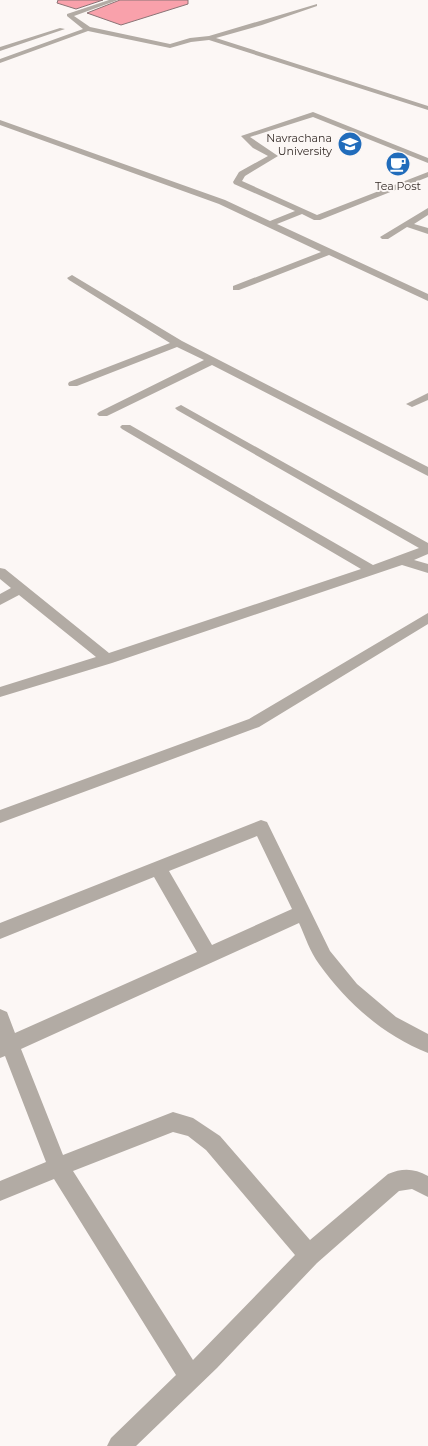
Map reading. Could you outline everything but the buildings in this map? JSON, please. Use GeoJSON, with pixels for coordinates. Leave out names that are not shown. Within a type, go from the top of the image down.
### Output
{"type":"FeatureCollection","features":[{"type":"Feature","properties":{"kind":"street"},"geometry":{"type":"LineString","coordinates":[[115,0],[69,15],[88,29],[170,46],[190,40],[209,38],[267,22],[315,5]]}},
{"type":"Feature","properties":{"kind":"street"},"geometry":{"type":"LineString","coordinates":[[0,49],[62,29]]}},
{"type":"Feature","properties":{"kind":"street"},"geometry":{"type":"LineString","coordinates":[[0,61],[88,29]]}},
{"type":"Feature","properties":{"kind":"street"},"geometry":{"type":"LineString","coordinates":[[209,38],[428,108]]}},
{"type":"Feature","properties":{"kind":"street"},"geometry":{"type":"LineString","coordinates":[[428,161],[313,114],[246,136],[256,146],[274,156],[242,174],[237,182],[317,218],[428,174]]}},
{"type":"Feature","properties":{"kind":"street"},"geometry":{"type":"LineString","coordinates":[[0,122],[222,202],[428,298]]}},
{"type":"Feature","properties":{"kind":"street"},"geometry":{"type":"LineString","coordinates":[[270,224],[302,211]]}},
{"type":"Feature","properties":{"kind":"street"},"geometry":{"type":"LineString","coordinates":[[384,237],[428,211]]}},
{"type":"Feature","properties":{"kind":"street"},"geometry":{"type":"LineString","coordinates":[[406,224],[428,231]]}},
{"type":"Feature","properties":{"kind":"street"},"geometry":{"type":"LineString","coordinates":[[236,288],[329,252]]}},
{"type":"Feature","properties":{"kind":"street"},"geometry":{"type":"LineString","coordinates":[[72,278],[211,361],[428,472]]}},
{"type":"Feature","properties":{"kind":"street"},"geometry":{"type":"LineString","coordinates":[[73,384],[178,343]]}},
{"type":"Feature","properties":{"kind":"street"},"geometry":{"type":"LineString","coordinates":[[103,414],[211,361]]}},
{"type":"Feature","properties":{"kind":"street"},"geometry":{"type":"LineString","coordinates":[[412,404],[428,396]]}},
{"type":"Feature","properties":{"kind":"street"},"geometry":{"type":"LineString","coordinates":[[181,408],[428,549]]}},
{"type":"Feature","properties":{"kind":"street"},"geometry":{"type":"LineString","coordinates":[[126,427],[372,570]]}},
{"type":"Feature","properties":{"kind":"street"},"geometry":{"type":"LineString","coordinates":[[0,692],[107,659],[402,560],[428,549]]}},
{"type":"Feature","properties":{"kind":"street"},"geometry":{"type":"LineString","coordinates":[[402,560],[428,569]]}},
{"type":"Feature","properties":{"kind":"street"},"geometry":{"type":"LineString","coordinates":[[0,572],[107,659]]}},
{"type":"Feature","properties":{"kind":"street"},"geometry":{"type":"LineString","coordinates":[[0,600],[19,589]]}},
{"type":"Feature","properties":{"kind":"street"},"geometry":{"type":"LineString","coordinates":[[0,817],[254,723],[428,618]]}},
{"type":"Feature","properties":{"kind":"street"},"geometry":{"type":"LineString","coordinates":[[0,931],[261,827],[324,957],[351,990],[389,1023],[428,1044]]}},
{"type":"Feature","properties":{"kind":"street"},"geometry":{"type":"LineString","coordinates":[[158,868],[208,955]]}},
{"type":"Feature","properties":{"kind":"street"},"geometry":{"type":"LineString","coordinates":[[5,1046],[302,912]]}},
{"type":"Feature","properties":{"kind":"street"},"geometry":{"type":"LineString","coordinates":[[0,1018],[5,1046],[58,1167],[191,1378]]}},
{"type":"Feature","properties":{"kind":"street"},"geometry":{"type":"LineString","coordinates":[[0,1192],[146,1131],[173,1122],[193,1128],[213,1143],[309,1256]]}},
{"type":"Feature","properties":{"kind":"street"},"geometry":{"type":"LineString","coordinates":[[119,1446],[191,1378],[309,1256],[395,1181],[414,1179],[428,1187]]}},
{"type":"Feature","properties":{"kind":"place","name":"Navrachana University"},"geometry":{"type":"Point","coordinates":[350,144]}},
{"type":"Feature","properties":{"kind":"place","name":"Tea Post"},"geometry":{"type":"Point","coordinates":[398,164]}}]}
